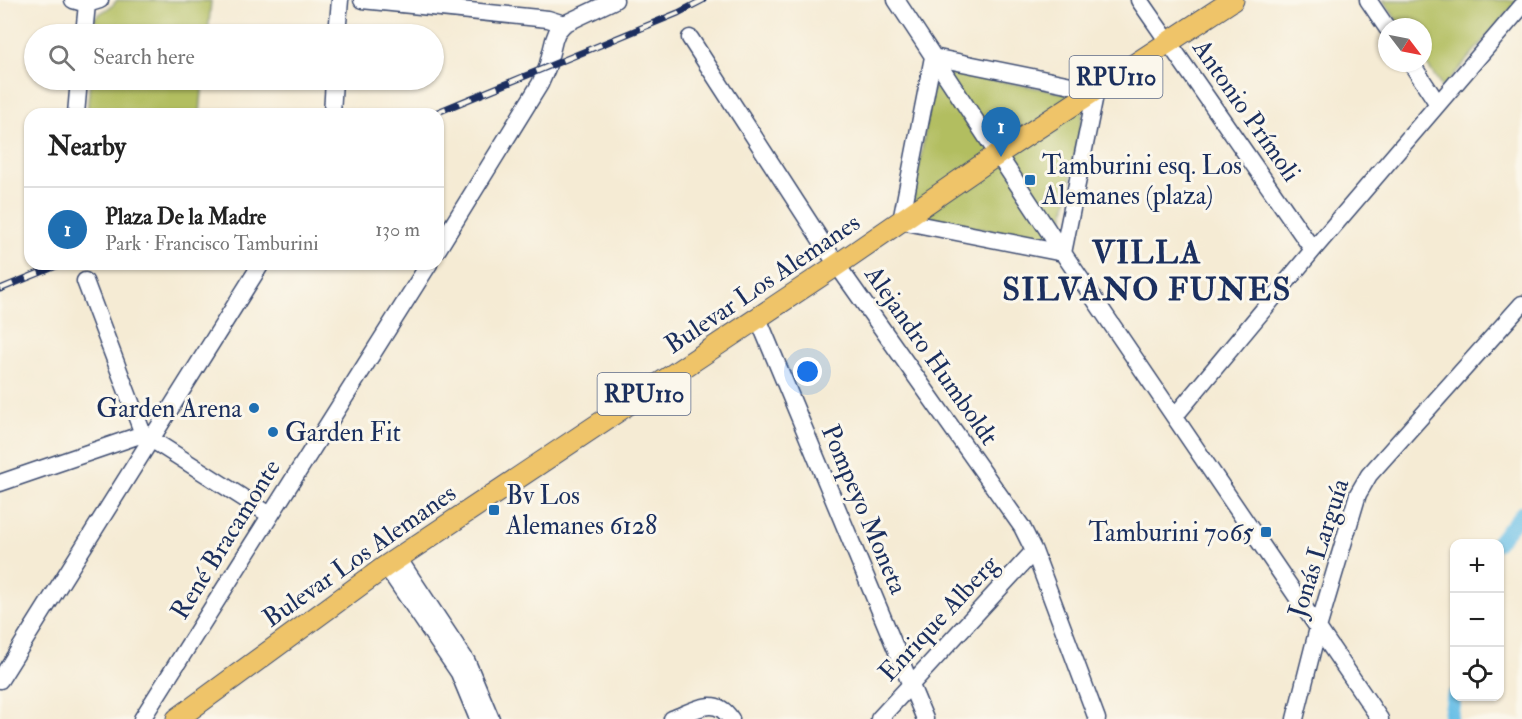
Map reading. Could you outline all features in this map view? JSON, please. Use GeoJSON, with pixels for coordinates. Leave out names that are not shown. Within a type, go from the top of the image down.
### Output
{"type":"FeatureCollection","features":[{"type":"Feature","properties":{"kind":"main road","name":"Bulevar Los Alemanes"},"geometry":{"type":"LineString","coordinates":[[177,719],[392,562],[837,265],[998,153],[1233,0]]}},
{"type":"Feature","properties":{"kind":"street"},"geometry":{"type":"LineString","coordinates":[[338,24],[339,0]]}},
{"type":"Feature","properties":{"kind":"street"},"geometry":{"type":"LineString","coordinates":[[362,0],[549,20],[564,24]]}},
{"type":"Feature","properties":{"kind":"street"},"geometry":{"type":"LineString","coordinates":[[444,239],[540,84],[550,59],[554,40],[564,24],[614,0]]}},
{"type":"Feature","properties":{"kind":"street"},"geometry":{"type":"LineString","coordinates":[[896,0],[1063,253],[1380,719]]}},
{"type":"Feature","properties":{"kind":"street","name":"Antonio Prímoli"},"geometry":{"type":"LineString","coordinates":[[1139,0],[1313,250]]}},
{"type":"Feature","properties":{"kind":"street"},"geometry":{"type":"LineString","coordinates":[[1368,0],[1380,18]]}},
{"type":"Feature","properties":{"kind":"street"},"geometry":{"type":"LineString","coordinates":[[85,24],[87,1]]}},
{"type":"Feature","properties":{"kind":"street"},"geometry":{"type":"LineString","coordinates":[[1175,416],[1313,250],[1522,6]]}},
{"type":"Feature","properties":{"kind":"street","name":"Alejandro Humboldt"},"geometry":{"type":"LineString","coordinates":[[690,38],[837,265],[1022,527],[1034,551],[1097,719]]}},
{"type":"Feature","properties":{"kind":"street"},"geometry":{"type":"LineString","coordinates":[[933,57],[1096,90],[1063,253]]}},
{"type":"Feature","properties":{"kind":"street"},"geometry":{"type":"LineString","coordinates":[[933,57],[901,221],[1063,253]]}},
{"type":"Feature","properties":{"kind":"street"},"geometry":{"type":"LineString","coordinates":[[1417,72],[1438,104]]}},
{"type":"Feature","properties":{"kind":"street"},"geometry":{"type":"LineString","coordinates":[[77,108],[78,90]]}},
{"type":"Feature","properties":{"kind":"street"},"geometry":{"type":"LineString","coordinates":[[332,108],[333,90]]}},
{"type":"Feature","properties":{"kind":"street"},"geometry":{"type":"LineString","coordinates":[[0,680],[148,437],[257,270]]}},
{"type":"Feature","properties":{"kind":"street","name":"René Bracamonte"},"geometry":{"type":"LineString","coordinates":[[142,719],[425,270]]}},
{"type":"Feature","properties":{"kind":"street"},"geometry":{"type":"LineString","coordinates":[[85,281],[148,437],[270,515]]}},
{"type":"Feature","properties":{"kind":"street","name":"Jonás Larguía"},"geometry":{"type":"LineString","coordinates":[[1295,719],[1318,628],[1358,494],[1369,475],[1522,304]]}},
{"type":"Feature","properties":{"kind":"street","name":"Pompeyo Moneta"},"geometry":{"type":"LineString","coordinates":[[758,318],[925,719]]}},
{"type":"Feature","properties":{"kind":"street"},"geometry":{"type":"LineString","coordinates":[[0,483],[148,437]]}},
{"type":"Feature","properties":{"kind":"street","name":"Enrique Alberg"},"geometry":{"type":"LineString","coordinates":[[879,719],[1034,551]]}},
{"type":"Feature","properties":{"kind":"street"},"geometry":{"type":"LineString","coordinates":[[392,562],[459,673],[478,719]]}},
{"type":"Feature","properties":{"kind":"street"},"geometry":{"type":"LineString","coordinates":[[392,562],[467,662],[491,719]]}},
{"type":"Feature","properties":{"kind":"street"},"geometry":{"type":"LineString","coordinates":[[672,719],[711,704],[721,707],[731,719]]}},
{"type":"Feature","properties":{"kind":"green space"},"geometry":{"type":"Polygon","coordinates":[[[117,0],[211,1],[209,24],[95,24],[95,17],[117,0]]]}},
{"type":"Feature","properties":{"kind":"green space"},"geometry":{"type":"Polygon","coordinates":[[[1383,0],[1518,0],[1443,88],[1432,72],[1432,18],[1395,18],[1383,0]]]}},
{"type":"Feature","properties":{"kind":"green space"},"geometry":{"type":"Polygon","coordinates":[[[936,69],[1086,97],[1059,243],[916,217],[912,206],[936,69]]]}},
{"type":"Feature","properties":{"kind":"green space"},"geometry":{"type":"Polygon","coordinates":[[[89,90],[202,90],[201,108],[88,108],[89,90]]]}},
{"type":"Feature","properties":{"kind":"waterway"},"geometry":{"type":"LineString","coordinates":[[1500,539],[1522,513]]}},
{"type":"Feature","properties":{"kind":"waterway"},"geometry":{"type":"LineString","coordinates":[[1450,719],[1453,701]]}},
{"type":"Feature","properties":{"kind":"railway"},"geometry":{"type":"LineString","coordinates":[[444,109],[678,13],[703,0]]}},
{"type":"Feature","properties":{"kind":"railway"},"geometry":{"type":"LineString","coordinates":[[0,289],[46,270]]}},
{"type":"Feature","properties":{"kind":"place","name":"Plaza De la Madre"},"geometry":{"type":"Point","coordinates":[1001,157]}},
{"type":"Feature","properties":{"kind":"place","name":"Tamburini esq. Los Alemanes (plaza)"},"geometry":{"type":"Point","coordinates":[1030,180]}},
{"type":"Feature","properties":{"kind":"place","name":"Garden Arena"},"geometry":{"type":"Point","coordinates":[254,408]}},
{"type":"Feature","properties":{"kind":"place","name":"Garden Fit"},"geometry":{"type":"Point","coordinates":[273,432]}},
{"type":"Feature","properties":{"kind":"place","name":"Bv Los Alemanes 6128"},"geometry":{"type":"Point","coordinates":[494,510]}},
{"type":"Feature","properties":{"kind":"place","name":"Tamburini 7065"},"geometry":{"type":"Point","coordinates":[1266,532]}},
{"type":"Feature","properties":{"kind":"district","name":"VILLA SILVANO FUNES"},"geometry":{"type":"Point","coordinates":[1147,270]}}]}
